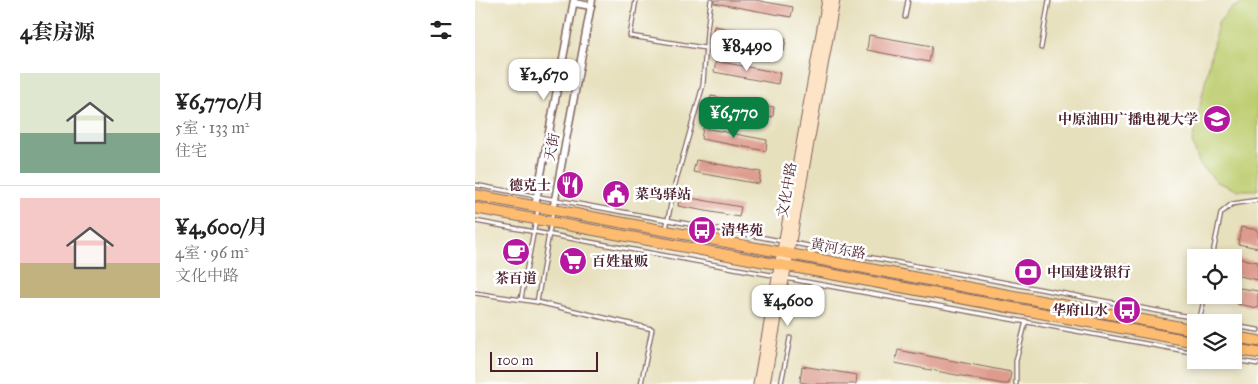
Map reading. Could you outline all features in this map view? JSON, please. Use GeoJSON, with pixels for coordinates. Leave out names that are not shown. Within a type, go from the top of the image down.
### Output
{"type":"FeatureCollection","features":[{"type":"Feature","properties":{"kind":"main road","name":"黄河东路"},"geometry":{"type":"LineString","coordinates":[[475,195],[554,205],[667,226],[786,253],[1187,322]]}},
{"type":"Feature","properties":{"kind":"main road","name":"黄河东路"},"geometry":{"type":"LineString","coordinates":[[475,208],[1187,340]]}},
{"type":"Feature","properties":{"kind":"main road"},"geometry":{"type":"LineString","coordinates":[[1242,338],[1258,341]]}},
{"type":"Feature","properties":{"kind":"main road"},"geometry":{"type":"LineString","coordinates":[[1242,350],[1258,353]]}},
{"type":"Feature","properties":{"kind":"street","name":"文化中路"},"geometry":{"type":"LineString","coordinates":[[765,384],[827,0]]}},
{"type":"Feature","properties":{"kind":"street","name":"文化中路"},"geometry":{"type":"LineString","coordinates":[[787,242],[835,0]]}},
{"type":"Feature","properties":{"kind":"street"},"geometry":{"type":"LineString","coordinates":[[574,1],[592,3]]}},
{"type":"Feature","properties":{"kind":"street","name":"天街"},"geometry":{"type":"LineString","coordinates":[[537,203],[574,1]]}},
{"type":"Feature","properties":{"kind":"street","name":"天街"},"geometry":{"type":"LineString","coordinates":[[554,205],[592,3]]}},
{"type":"Feature","properties":{"kind":"lane"},"geometry":{"type":"LineString","coordinates":[[636,0],[630,36],[705,48]]}},
{"type":"Feature","properties":{"kind":"lane"},"geometry":{"type":"LineString","coordinates":[[711,0],[703,85],[674,188],[667,226],[787,242],[1187,322]]}},
{"type":"Feature","properties":{"kind":"lane"},"geometry":{"type":"LineString","coordinates":[[905,17],[908,0]]}},
{"type":"Feature","properties":{"kind":"lane"},"geometry":{"type":"LineString","coordinates":[[1041,48],[1049,0]]}},
{"type":"Feature","properties":{"kind":"lane"},"geometry":{"type":"LineString","coordinates":[[475,185],[537,203],[536,219],[521,299]]}},
{"type":"Feature","properties":{"kind":"lane"},"geometry":{"type":"LineString","coordinates":[[1214,249],[1221,213],[1232,204],[1258,200]]}},
{"type":"Feature","properties":{"kind":"lane"},"geometry":{"type":"LineString","coordinates":[[537,302],[554,205]]}},
{"type":"Feature","properties":{"kind":"lane"},"geometry":{"type":"LineString","coordinates":[[475,220],[1187,351]]}},
{"type":"Feature","properties":{"kind":"lane"},"geometry":{"type":"LineString","coordinates":[[475,293],[537,302],[652,329],[641,384]]}},
{"type":"Feature","properties":{"kind":"lane"},"geometry":{"type":"LineString","coordinates":[[1016,384],[1016,361],[1025,321]]}},
{"type":"Feature","properties":{"kind":"lane"},"geometry":{"type":"LineString","coordinates":[[1242,327],[1258,330]]}},
{"type":"Feature","properties":{"kind":"lane"},"geometry":{"type":"LineString","coordinates":[[781,384],[790,338]]}},
{"type":"Feature","properties":{"kind":"lane"},"geometry":{"type":"LineString","coordinates":[[1242,361],[1258,364]]}},
{"type":"Feature","properties":{"kind":"green space"},"geometry":{"type":"Polygon","coordinates":[[[1248,0],[1258,0],[1258,190],[1237,190],[1217,182],[1200,165],[1192,142],[1218,23],[1230,9],[1248,0]]]}},
{"type":"Feature","properties":{"kind":"building"},"geometry":{"type":"Polygon","coordinates":[[[714,0],[755,0],[793,7],[791,17],[714,3],[714,0]]]}},
{"type":"Feature","properties":{"kind":"building"},"geometry":{"type":"Polygon","coordinates":[[[714,26],[786,39],[784,51],[712,37],[714,26]]]}},
{"type":"Feature","properties":{"kind":"building"},"geometry":{"type":"Polygon","coordinates":[[[869,35],[932,46],[929,62],[867,50],[869,35]]]}},
{"type":"Feature","properties":{"kind":"building"},"geometry":{"type":"Polygon","coordinates":[[[716,61],[780,73],[778,84],[714,72],[716,61]]]}},
{"type":"Feature","properties":{"kind":"building"},"geometry":{"type":"Polygon","coordinates":[[[711,96],[774,107],[773,117],[709,106],[711,96]]]}},
{"type":"Feature","properties":{"kind":"building"},"geometry":{"type":"Polygon","coordinates":[[[703,128],[767,140],[766,151],[701,139],[703,128]]]}},
{"type":"Feature","properties":{"kind":"building"},"geometry":{"type":"Polygon","coordinates":[[[696,160],[761,172],[759,184],[693,172],[696,160]]]}},
{"type":"Feature","properties":{"kind":"building"},"geometry":{"type":"Polygon","coordinates":[[[679,196],[741,207],[739,217],[678,206],[679,196]]]}},
{"type":"Feature","properties":{"kind":"building"},"geometry":{"type":"Polygon","coordinates":[[[1241,227],[1258,230],[1258,248],[1238,244],[1241,227]]]}},
{"type":"Feature","properties":{"kind":"building"},"geometry":{"type":"Polygon","coordinates":[[[1242,259],[1258,262],[1258,280],[1242,277],[1242,259]]]}},
{"type":"Feature","properties":{"kind":"building"},"geometry":{"type":"Polygon","coordinates":[[[1242,288],[1258,291],[1258,308],[1237,304],[1242,304],[1242,288]]]}},
{"type":"Feature","properties":{"kind":"building"},"geometry":{"type":"Polygon","coordinates":[[[898,350],[1011,372],[1009,384],[895,363],[898,350]]]}},
{"type":"Feature","properties":{"kind":"building"},"geometry":{"type":"Polygon","coordinates":[[[802,366],[857,375],[856,384],[812,384],[800,382],[802,366]]]}},
{"type":"Feature","properties":{"kind":"place","name":"中原油田广播电视大学"},"geometry":{"type":"Point","coordinates":[1217,119]}},
{"type":"Feature","properties":{"kind":"place","name":"德克士"},"geometry":{"type":"Point","coordinates":[570,185]}},
{"type":"Feature","properties":{"kind":"place","name":"菜鸟驿站"},"geometry":{"type":"Point","coordinates":[616,194]}},
{"type":"Feature","properties":{"kind":"place","name":"清华苑"},"geometry":{"type":"Point","coordinates":[702,230]}},
{"type":"Feature","properties":{"kind":"place","name":"茶百道"},"geometry":{"type":"Point","coordinates":[516,252]}},
{"type":"Feature","properties":{"kind":"place","name":"百姓量贩"},"geometry":{"type":"Point","coordinates":[573,261]}},
{"type":"Feature","properties":{"kind":"place","name":"中国建设银行"},"geometry":{"type":"Point","coordinates":[1028,272]}},
{"type":"Feature","properties":{"kind":"place","name":"华府山水"},"geometry":{"type":"Point","coordinates":[1127,310]}}]}
